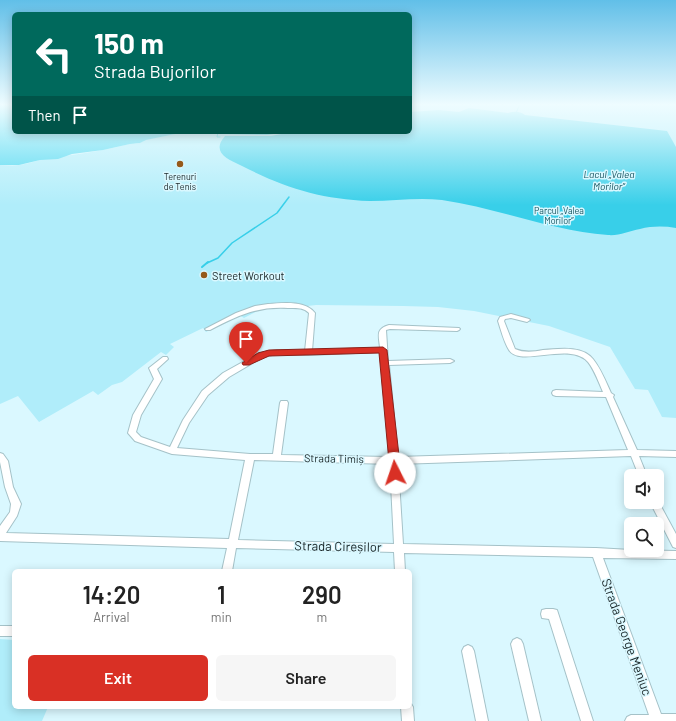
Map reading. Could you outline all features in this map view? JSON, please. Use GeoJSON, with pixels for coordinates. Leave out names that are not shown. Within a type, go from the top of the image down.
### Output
{"type":"FeatureCollection","features":[{"type":"Feature","properties":{"kind":"street"},"geometry":{"type":"LineString","coordinates":[[208,329],[262,305],[302,307],[308,309],[312,313],[308,353]]}},
{"type":"Feature","properties":{"kind":"street"},"geometry":{"type":"LineString","coordinates":[[527,320],[511,316],[502,318],[501,321],[512,350],[518,353],[570,351],[584,355],[590,360],[610,395],[640,469]]}},
{"type":"Feature","properties":{"kind":"street"},"geometry":{"type":"LineString","coordinates":[[400,569],[394,460],[382,332],[383,329],[386,328],[457,329]]}},
{"type":"Feature","properties":{"kind":"street"},"geometry":{"type":"LineString","coordinates":[[172,451],[194,408],[201,398],[218,381],[265,354],[277,352],[308,353],[383,350]]}},
{"type":"Feature","properties":{"kind":"street","name":"Strada Timiș"},"geometry":{"type":"LineString","coordinates":[[165,359],[154,368],[158,379],[137,415],[132,433],[138,439],[172,451],[250,457],[406,461],[634,453],[676,454]]}},
{"type":"Feature","properties":{"kind":"street"},"geometry":{"type":"LineString","coordinates":[[385,363],[450,361]]}},
{"type":"Feature","properties":{"kind":"street"},"geometry":{"type":"LineString","coordinates":[[556,393],[610,395]]}},
{"type":"Feature","properties":{"kind":"street"},"geometry":{"type":"LineString","coordinates":[[276,457],[284,403]]}},
{"type":"Feature","properties":{"kind":"street"},"geometry":{"type":"LineString","coordinates":[[0,456],[4,461],[9,487],[16,504],[14,513],[0,534]]}},
{"type":"Feature","properties":{"kind":"street"},"geometry":{"type":"LineString","coordinates":[[227,569],[250,457]]}},
{"type":"Feature","properties":{"kind":"street"},"geometry":{"type":"LineString","coordinates":[[658,509],[676,544]]}},
{"type":"Feature","properties":{"kind":"street","name":"Strada Cireșilor"},"geometry":{"type":"LineString","coordinates":[[0,537],[676,555]]}},
{"type":"Feature","properties":{"kind":"street","name":"Strada George Meniuc"},"geometry":{"type":"LineString","coordinates":[[596,552],[657,721]]}},
{"type":"Feature","properties":{"kind":"street"},"geometry":{"type":"LineString","coordinates":[[546,614],[553,614],[587,721]]}},
{"type":"Feature","properties":{"kind":"street"},"geometry":{"type":"LineString","coordinates":[[0,631],[12,631]]}},
{"type":"Feature","properties":{"kind":"street"},"geometry":{"type":"LineString","coordinates":[[517,644],[535,721]]}},
{"type":"Feature","properties":{"kind":"street"},"geometry":{"type":"LineString","coordinates":[[468,651],[482,721]]}},
{"type":"Feature","properties":{"kind":"street"},"geometry":{"type":"LineString","coordinates":[[408,709],[408,721]]}},
{"type":"Feature","properties":{"kind":"street"},"geometry":{"type":"LineString","coordinates":[[631,721],[676,720]]}},
{"type":"Feature","properties":{"kind":"green space","name":"Parcul „Valea Morilor”"},"geometry":{"type":"Polygon","coordinates":[[[157,138],[676,138],[676,418],[662,417],[648,390],[635,389],[610,347],[549,326],[474,311],[438,307],[403,306],[316,305],[290,308],[263,308],[244,318],[239,315],[206,332],[203,328],[170,344],[174,347],[166,355],[161,352],[122,382],[112,385],[98,395],[93,391],[39,422],[18,396],[0,404],[0,165],[22,165],[43,159],[138,143],[157,138]]]}},
{"type":"Feature","properties":{"kind":"green space"},"geometry":{"type":"Polygon","coordinates":[[[0,639],[12,640],[12,709],[47,709],[42,721],[0,721],[0,639]]]}},
{"type":"Feature","properties":{"kind":"shaded area"},"geometry":{"type":"Polygon","coordinates":[[[0,138],[157,138],[140,143],[72,154],[58,159],[40,160],[19,165],[0,165],[0,138]]]}},
{"type":"Feature","properties":{"kind":"water","name":"Lacul „Valea Morilor”"},"geometry":{"type":"Polygon","coordinates":[[[224,138],[671,138],[676,147],[676,228],[649,227],[620,234],[608,235],[566,229],[484,208],[442,200],[415,199],[370,201],[319,195],[272,180],[230,160],[220,151],[221,142],[224,138]]]}},
{"type":"Feature","properties":{"kind":"waterway"},"geometry":{"type":"LineString","coordinates":[[207,263],[218,258],[232,243],[277,213],[289,197]]}},
{"type":"Feature","properties":{"kind":"waterway"},"geometry":{"type":"LineString","coordinates":[[202,267],[208,262]]}},
{"type":"Feature","properties":{"kind":"place","name":"Terenuri de Tenis"},"geometry":{"type":"Point","coordinates":[180,164]}},
{"type":"Feature","properties":{"kind":"place","name":"Street Workout"},"geometry":{"type":"Point","coordinates":[204,275]}},
{"type":"Feature","properties":{"kind":"route"},"geometry":{"type":"LineString","coordinates":[[246,363],[261,355],[277,352],[308,353],[383,350],[395,473]]}}]}
